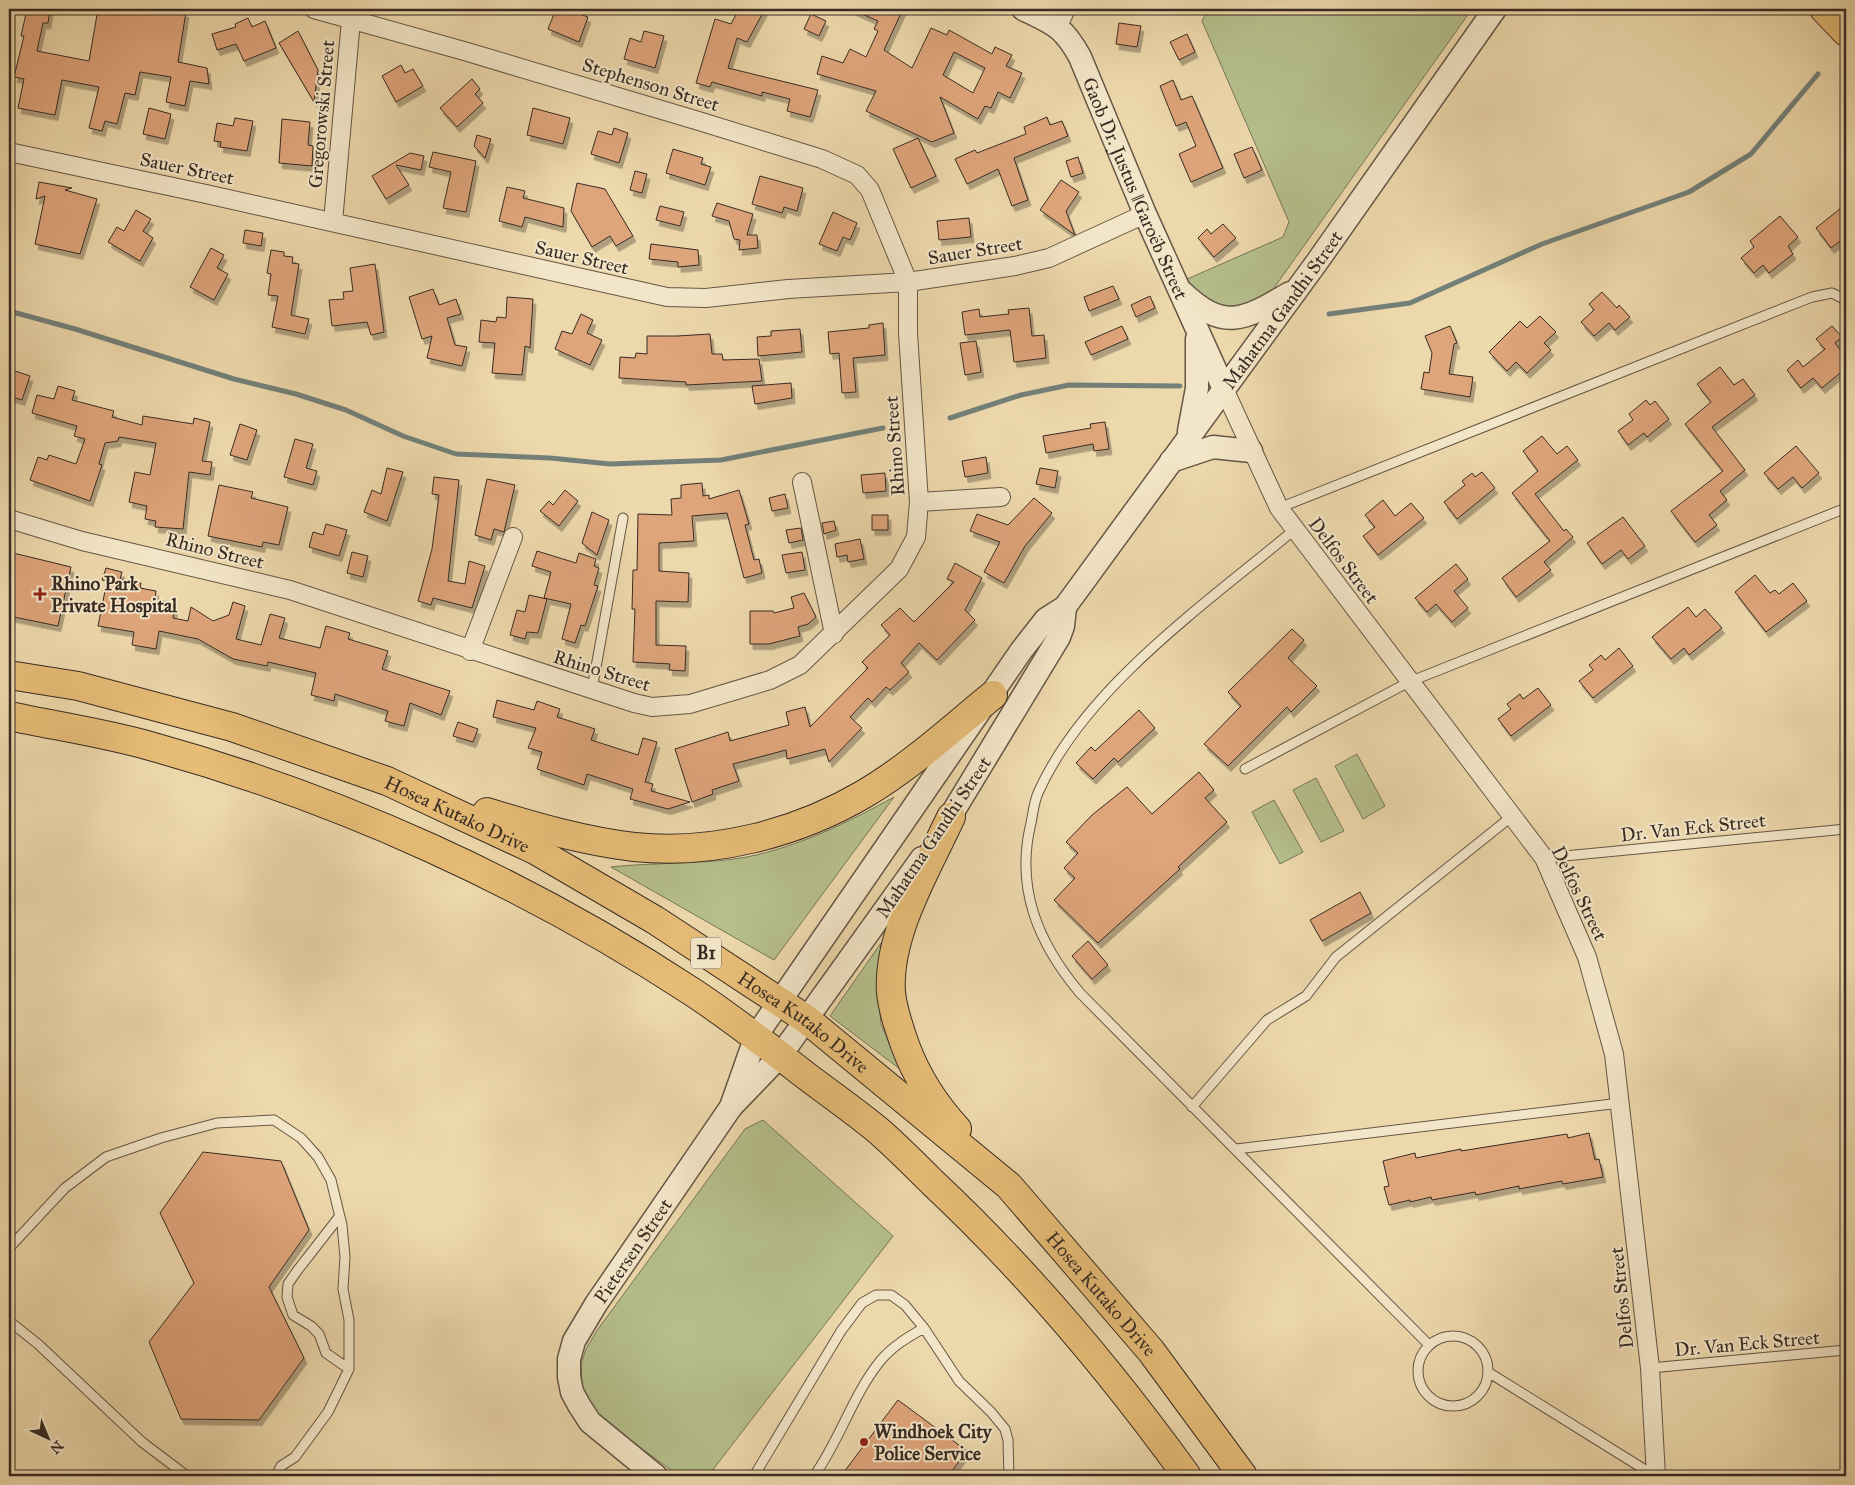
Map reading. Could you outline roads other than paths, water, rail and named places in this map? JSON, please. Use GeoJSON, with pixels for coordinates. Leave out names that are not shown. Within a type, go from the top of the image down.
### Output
{"type":"FeatureCollection","features":[{"type":"Feature","properties":{"kind":"main road"},"geometry":{"type":"LineString","coordinates":[[1824,9],[1846,32]]}},
{"type":"Feature","properties":{"kind":"main road","name":"Hosea Kutako Drive"},"geometry":{"type":"LineString","coordinates":[[9,675],[78,686],[232,728],[388,781],[535,850],[655,920],[806,1019],[1009,1186],[1151,1351],[1243,1476]]}},
{"type":"Feature","properties":{"kind":"main road"},"geometry":{"type":"LineString","coordinates":[[388,781],[548,831],[600,841],[662,849],[750,840],[828,812],[863,795],[900,770],[993,695]]}},
{"type":"Feature","properties":{"kind":"main road","name":"B1"},"geometry":{"type":"LineString","coordinates":[[9,716],[147,745],[254,778],[433,849],[567,916],[694,993],[880,1132],[970,1218],[1051,1304],[1108,1370],[1187,1476]]}},
{"type":"Feature","properties":{"kind":"main road"},"geometry":{"type":"LineString","coordinates":[[951,817],[900,932],[892,969],[891,993],[895,1015],[913,1065],[944,1115],[1009,1186]]}},
{"type":"Feature","properties":{"kind":"street","name":"Stephenson Street"},"geometry":{"type":"LineString","coordinates":[[314,9],[350,14],[844,168],[857,175],[870,190],[908,282]]}},
{"type":"Feature","properties":{"kind":"street","name":"Gaob Dr. Justus ǁGaroëb Street"},"geometry":{"type":"LineString","coordinates":[[1024,9],[1062,18],[1068,36],[1091,81],[1145,214],[1224,389]]}},
{"type":"Feature","properties":{"kind":"street","name":"Mahatma Gandhi Street"},"geometry":{"type":"LineString","coordinates":[[755,1037],[1032,636],[1046,619],[1065,607],[1297,289],[1495,9]]}},
{"type":"Feature","properties":{"kind":"street","name":"Gregorowski Street"},"geometry":{"type":"LineString","coordinates":[[333,222],[350,14]]}},
{"type":"Feature","properties":{"kind":"street","name":"Sauer Street"},"geometry":{"type":"LineString","coordinates":[[9,152],[666,297],[706,298],[788,289],[908,282],[1015,266],[1049,258],[1145,214]]}},
{"type":"Feature","properties":{"kind":"street","name":"Rhino Street"},"geometry":{"type":"LineString","coordinates":[[9,519],[82,541],[199,567],[290,590],[470,651],[652,707],[690,704],[770,680],[800,665],[899,569],[904,561],[916,537],[919,502],[908,333],[908,282]]}},
{"type":"Feature","properties":{"kind":"street"},"geometry":{"type":"LineString","coordinates":[[1179,289],[1205,311],[1231,319],[1256,312],[1297,289]]}},
{"type":"Feature","properties":{"kind":"street"},"geometry":{"type":"LineString","coordinates":[[1187,439],[1197,388],[1197,332]]}},
{"type":"Feature","properties":{"kind":"street","name":"Delfos Street"},"geometry":{"type":"LineString","coordinates":[[1224,389],[1251,451],[1279,508],[1511,817],[1544,858],[1587,957],[1614,1054],[1650,1368],[1656,1476]]}},
{"type":"Feature","properties":{"kind":"street"},"geometry":{"type":"LineString","coordinates":[[1171,461],[1213,447],[1251,451]]}},
{"type":"Feature","properties":{"kind":"street"},"geometry":{"type":"LineString","coordinates":[[802,482],[834,634]]}},
{"type":"Feature","properties":{"kind":"street"},"geometry":{"type":"LineString","coordinates":[[919,502],[1001,497]]}},
{"type":"Feature","properties":{"kind":"street"},"geometry":{"type":"LineString","coordinates":[[470,651],[513,537]]}},
{"type":"Feature","properties":{"kind":"street","name":"Mahatma Gandhi Street"},"geometry":{"type":"LineString","coordinates":[[780,1056],[951,817],[1059,637],[1063,626],[1065,607]]}},
{"type":"Feature","properties":{"kind":"street","name":"Pietersen Street"},"geometry":{"type":"LineString","coordinates":[[731,1107],[755,1037]]}},
{"type":"Feature","properties":{"kind":"street","name":"Pietersen Street"},"geometry":{"type":"LineString","coordinates":[[656,1476],[590,1422],[578,1405],[572,1392],[569,1377],[569,1359],[574,1341],[596,1304],[731,1107],[780,1056]]}},
{"type":"Feature","properties":{"kind":"lane"},"geometry":{"type":"LineString","coordinates":[[1279,508],[1812,297],[1832,293],[1846,300]]}},
{"type":"Feature","properties":{"kind":"lane"},"geometry":{"type":"LineString","coordinates":[[1245,769],[1409,682],[1846,508]]}},
{"type":"Feature","properties":{"kind":"lane"},"geometry":{"type":"LineString","coordinates":[[592,689],[623,518]]}},
{"type":"Feature","properties":{"kind":"lane"},"geometry":{"type":"LineString","coordinates":[[1294,530],[1128,670],[1098,704],[1060,754],[1038,794],[1027,840],[1025,877],[1033,913],[1049,952],[1080,993],[1429,1346]]}},
{"type":"Feature","properties":{"kind":"lane"},"geometry":{"type":"LineString","coordinates":[[1192,1107],[1267,1020],[1306,996],[1336,958],[1511,817]]}},
{"type":"Feature","properties":{"kind":"lane","name":"Dr. Van Eck Street"},"geometry":{"type":"LineString","coordinates":[[1544,858],[1846,828]]}},
{"type":"Feature","properties":{"kind":"lane"},"geometry":{"type":"LineString","coordinates":[[1236,1149],[1620,1103]]}},
{"type":"Feature","properties":{"kind":"lane"},"geometry":{"type":"LineString","coordinates":[[9,1248],[65,1188],[98,1162],[161,1138],[217,1123],[274,1120],[301,1138],[318,1157],[331,1180],[339,1217],[345,1257],[343,1289],[349,1320],[349,1369],[328,1412],[295,1457],[281,1466],[276,1476]]}},
{"type":"Feature","properties":{"kind":"lane"},"geometry":{"type":"LineString","coordinates":[[339,1217],[288,1284],[287,1297],[293,1315],[311,1326],[319,1334],[326,1353],[349,1369]]}},
{"type":"Feature","properties":{"kind":"lane"},"geometry":{"type":"LineString","coordinates":[[754,1476],[841,1331],[862,1303],[876,1295],[891,1295],[905,1305],[924,1328],[959,1381],[991,1412],[1005,1429],[1008,1440],[1009,1476]]}},
{"type":"Feature","properties":{"kind":"lane"},"geometry":{"type":"LineString","coordinates":[[9,1321],[38,1344],[142,1442],[187,1476]]}},
{"type":"Feature","properties":{"kind":"lane"},"geometry":{"type":"LineString","coordinates":[[814,1476],[827,1458],[853,1405],[880,1361],[905,1339],[924,1328]]}},
{"type":"Feature","properties":{"kind":"lane"},"geometry":{"type":"LineString","coordinates":[[1454,1336],[1471,1341],[1484,1354],[1488,1372],[1483,1389],[1470,1402],[1452,1406],[1434,1401],[1422,1388],[1418,1379],[1419,1361],[1429,1346],[1445,1337],[1454,1336]]}},
{"type":"Feature","properties":{"kind":"lane","name":"Dr. Van Eck Street"},"geometry":{"type":"LineString","coordinates":[[1650,1368],[1846,1350]]}},
{"type":"Feature","properties":{"kind":"lane"},"geometry":{"type":"LineString","coordinates":[[1488,1372],[1656,1476]]}},
{"type":"Feature","properties":{"kind":"waterway"},"geometry":{"type":"LineString","coordinates":[[1329,314],[1410,303],[1542,244],[1689,192],[1751,154],[1818,74]]}},
{"type":"Feature","properties":{"kind":"waterway"},"geometry":{"type":"LineString","coordinates":[[9,311],[75,329],[234,379],[296,394],[346,410],[403,436],[456,454],[550,458],[610,464],[721,460],[883,428]]}},
{"type":"Feature","properties":{"kind":"waterway"},"geometry":{"type":"LineString","coordinates":[[950,418],[1021,395],[1069,385],[1180,386]]}},
{"type":"Feature","properties":{"kind":"place","name":"Rhino Park Private Hospital"},"geometry":{"type":"Point","coordinates":[40,594]}},
{"type":"Feature","properties":{"kind":"place","name":"Windhoek City Police Service"},"geometry":{"type":"Point","coordinates":[864,1442]}}]}
